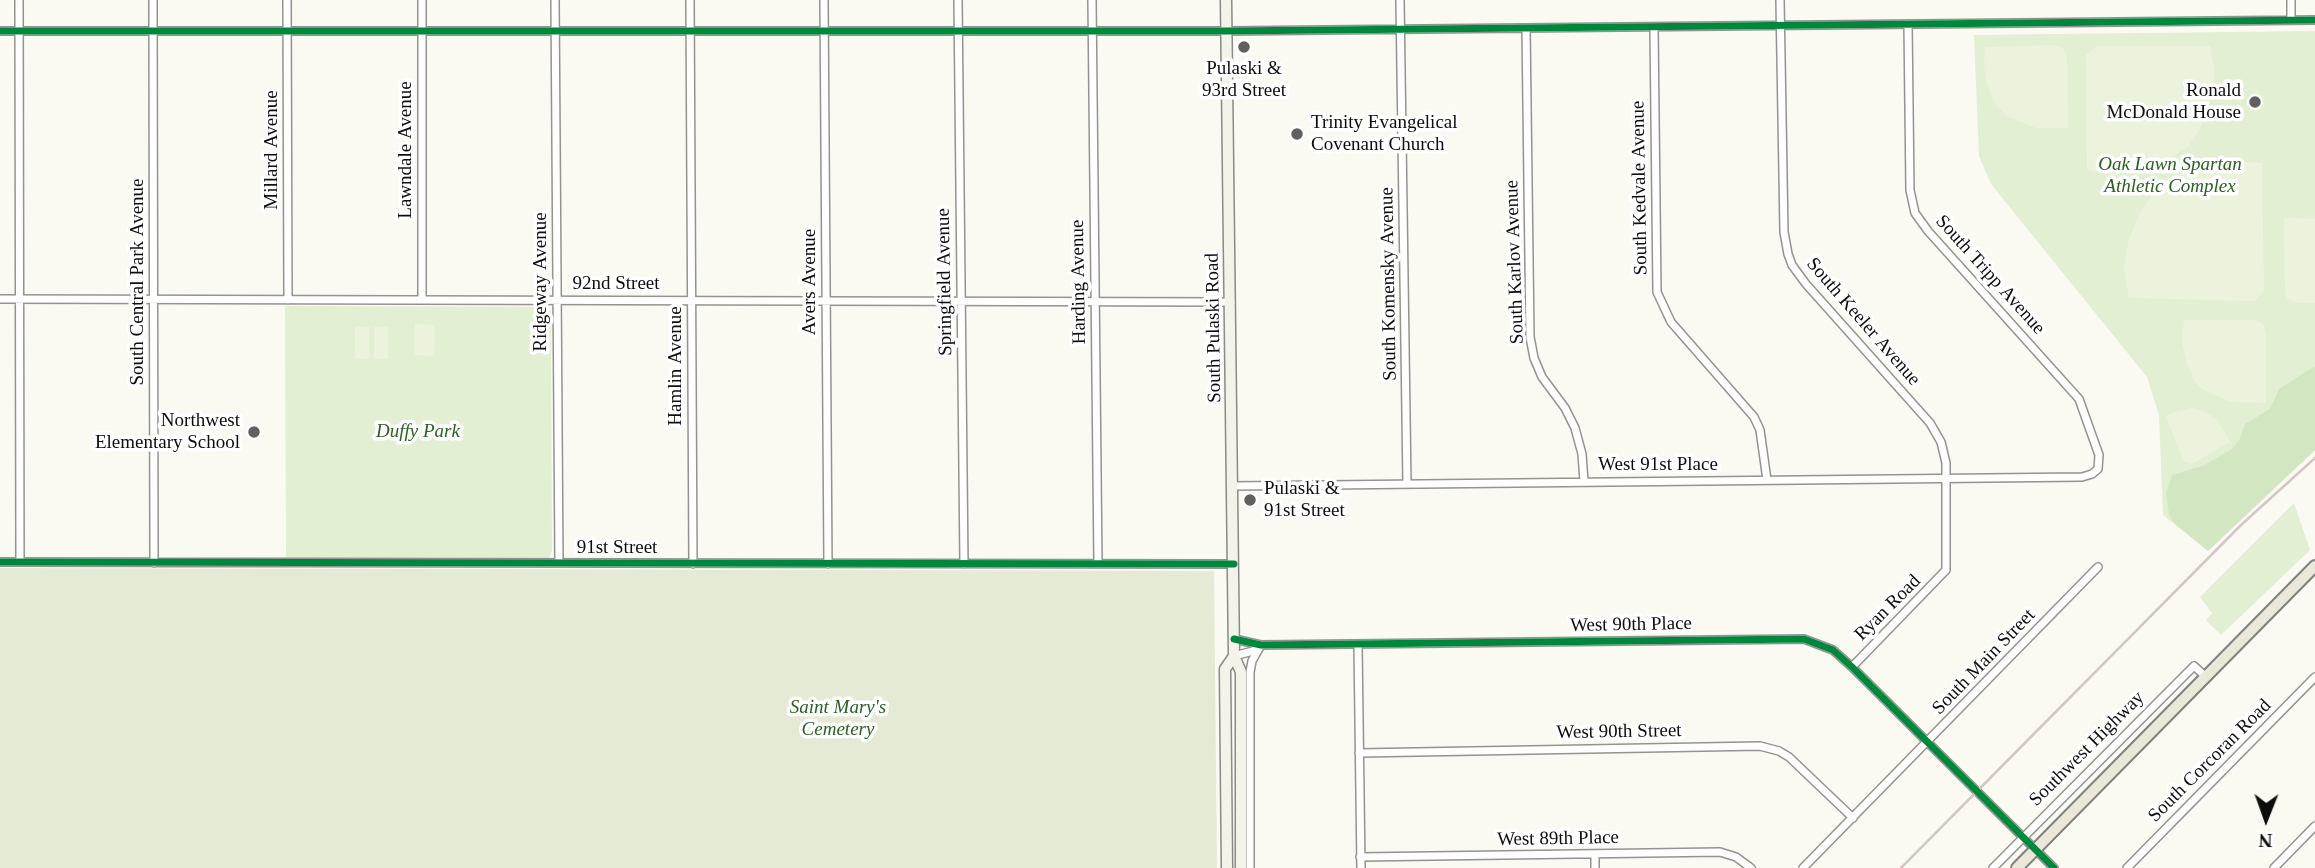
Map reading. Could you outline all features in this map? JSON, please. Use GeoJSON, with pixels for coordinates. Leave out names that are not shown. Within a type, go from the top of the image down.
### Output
{"type":"FeatureCollection","features":[{"type":"Feature","properties":{"kind":"main road","name":"South Pulaski Road"},"geometry":{"type":"LineString","coordinates":[[1226,0],[1234,656],[1241,672],[1241,868]]}},
{"type":"Feature","properties":{"kind":"main road","name":"Southwest Highway"},"geometry":{"type":"LineString","coordinates":[[2017,868],[2315,566]]}},
{"type":"Feature","properties":{"kind":"main road","name":"South Pulaski Road"},"geometry":{"type":"LineString","coordinates":[[1227,868],[1225,669],[1234,656]]}},
{"type":"Feature","properties":{"kind":"street"},"geometry":{"type":"LineString","coordinates":[[19,0],[20,562]]}},
{"type":"Feature","properties":{"kind":"street","name":"South Central Park Avenue"},"geometry":{"type":"LineString","coordinates":[[153,0],[154,564]]}},
{"type":"Feature","properties":{"kind":"street","name":"Millard Avenue"},"geometry":{"type":"LineString","coordinates":[[286,0],[288,300]]}},
{"type":"Feature","properties":{"kind":"street","name":"Lawndale Avenue"},"geometry":{"type":"LineString","coordinates":[[422,0],[422,300]]}},
{"type":"Feature","properties":{"kind":"street","name":"Ridgeway Avenue"},"geometry":{"type":"LineString","coordinates":[[555,0],[559,563]]}},
{"type":"Feature","properties":{"kind":"street","name":"Hamlin Avenue"},"geometry":{"type":"LineString","coordinates":[[691,0],[693,564]]}},
{"type":"Feature","properties":{"kind":"street","name":"Avers Avenue"},"geometry":{"type":"LineString","coordinates":[[824,0],[828,564]]}},
{"type":"Feature","properties":{"kind":"street","name":"Springfield Avenue"},"geometry":{"type":"LineString","coordinates":[[958,0],[964,564]]}},
{"type":"Feature","properties":{"kind":"street","name":"Harding Avenue"},"geometry":{"type":"LineString","coordinates":[[1092,0],[1098,564]]}},
{"type":"Feature","properties":{"kind":"street","name":"South Komensky Avenue"},"geometry":{"type":"LineString","coordinates":[[1400,0],[1408,484]]}},
{"type":"Feature","properties":{"kind":"street","name":"South Keeler Avenue"},"geometry":{"type":"LineString","coordinates":[[1780,0],[1784,232],[1788,254],[1792,265],[1806,284],[1930,423],[1944,452],[1946,570]]}},
{"type":"Feature","properties":{"kind":"street"},"geometry":{"type":"LineString","coordinates":[[2291,0],[2291,20]]}},
{"type":"Feature","properties":{"kind":"street"},"geometry":{"type":"LineString","coordinates":[[0,31],[1226,31],[2315,20]]}},
{"type":"Feature","properties":{"kind":"street","name":"South Tripp Avenue"},"geometry":{"type":"LineString","coordinates":[[1908,24],[1910,190],[1915,213],[1928,231],[2079,399],[2099,455],[2098,469],[2082,477]]}},
{"type":"Feature","properties":{"kind":"street","name":"South Kedvale Avenue"},"geometry":{"type":"LineString","coordinates":[[1654,27],[1657,292],[1671,322],[1754,417],[1760,430],[1767,480]]}},
{"type":"Feature","properties":{"kind":"street","name":"South Karlov Avenue"},"geometry":{"type":"LineString","coordinates":[[1526,28],[1530,337],[1534,358],[1542,377],[1566,408],[1575,428],[1582,454],[1584,481]]}},
{"type":"Feature","properties":{"kind":"street","name":"92nd Street"},"geometry":{"type":"LineString","coordinates":[[0,299],[1231,302]]}},
{"type":"Feature","properties":{"kind":"street","name":"West 91st Place"},"geometry":{"type":"LineString","coordinates":[[1233,486],[2082,477]]}},
{"type":"Feature","properties":{"kind":"street","name":"91st Street"},"geometry":{"type":"LineString","coordinates":[[0,562],[1234,564]]}},
{"type":"Feature","properties":{"kind":"street","name":"South Main Street"},"geometry":{"type":"LineString","coordinates":[[1804,868],[2098,567]]}},
{"type":"Feature","properties":{"kind":"street","name":"Ryan Road"},"geometry":{"type":"LineString","coordinates":[[1852,667],[1946,570]]}},
{"type":"Feature","properties":{"kind":"street","name":"West 90th Place"},"geometry":{"type":"LineString","coordinates":[[1234,639],[1261,645],[1804,639],[1833,650],[1852,667],[2054,868]]}},
{"type":"Feature","properties":{"kind":"street"},"geometry":{"type":"LineString","coordinates":[[1250,868],[1250,672],[1252,661],[1261,645]]}},
{"type":"Feature","properties":{"kind":"street","name":"West 90th Place"},"geometry":{"type":"LineString","coordinates":[[1234,656],[1253,651],[1261,645]]}},
{"type":"Feature","properties":{"kind":"street"},"geometry":{"type":"LineString","coordinates":[[1358,645],[1361,868]]}},
{"type":"Feature","properties":{"kind":"street","name":"Southwest Highway"},"geometry":{"type":"LineString","coordinates":[[1993,868],[2194,666],[2206,677]]}},
{"type":"Feature","properties":{"kind":"street","name":"South Corcoran Road"},"geometry":{"type":"LineString","coordinates":[[2127,868],[2315,677]]}},
{"type":"Feature","properties":{"kind":"street","name":"West 90th Street"},"geometry":{"type":"LineString","coordinates":[[1359,753],[1760,746],[1780,751],[1789,757],[1853,818]]}},
{"type":"Feature","properties":{"kind":"street"},"geometry":{"type":"LineString","coordinates":[[2274,868],[2315,826]]}},
{"type":"Feature","properties":{"kind":"street","name":"West 89th Place"},"geometry":{"type":"LineString","coordinates":[[1360,858],[1720,852],[1736,857],[1751,868]]}},
{"type":"Feature","properties":{"kind":"street"},"geometry":{"type":"LineString","coordinates":[[1595,854],[1595,868]]}},
{"type":"Feature","properties":{"kind":"green space","name":"Oak Lawn Spartan Athletic Complex"},"geometry":{"type":"Polygon","coordinates":[[[2315,31],[2315,450],[2208,551],[2163,515],[2159,415],[2147,377],[1991,184],[1979,156],[1974,35],[2315,31]]]}},
{"type":"Feature","properties":{"kind":"green space"},"geometry":{"type":"Polygon","coordinates":[[[2054,45],[2063,48],[2067,56],[2068,128],[2036,128],[2008,117],[1995,104],[1987,84],[1985,47],[2054,45]]]}},
{"type":"Feature","properties":{"kind":"green space"},"geometry":{"type":"Polygon","coordinates":[[[2096,46],[2210,46],[2215,73],[2212,97],[2200,129],[2188,147],[2159,164],[2135,172],[2112,175],[2087,170],[2086,55],[2096,46]]]}},
{"type":"Feature","properties":{"kind":"green space"},"geometry":{"type":"Polygon","coordinates":[[[2230,161],[2262,163],[2264,291],[2254,301],[2129,298],[2124,268],[2128,243],[2137,218],[2151,196],[2187,171],[2230,161]]]}},
{"type":"Feature","properties":{"kind":"green space"},"geometry":{"type":"Polygon","coordinates":[[[2284,218],[2315,219],[2315,303],[2298,303],[2287,298],[2285,294],[2284,218]]]}},
{"type":"Feature","properties":{"kind":"green space","name":"Duffy Park"},"geometry":{"type":"Polygon","coordinates":[[[285,306],[549,307],[552,551],[549,558],[286,559],[285,306]]]}},
{"type":"Feature","properties":{"kind":"green space"},"geometry":{"type":"Polygon","coordinates":[[[2184,320],[2255,320],[2263,324],[2266,333],[2266,403],[2231,402],[2202,389],[2195,382],[2187,364],[2182,341],[2184,320]]]}},
{"type":"Feature","properties":{"kind":"green space"},"geometry":{"type":"Polygon","coordinates":[[[415,324],[435,325],[434,356],[414,355],[415,324]]]}},
{"type":"Feature","properties":{"kind":"green space"},"geometry":{"type":"Polygon","coordinates":[[[355,327],[369,327],[369,359],[355,359],[355,327]]]}},
{"type":"Feature","properties":{"kind":"green space"},"geometry":{"type":"Polygon","coordinates":[[[374,327],[388,327],[388,359],[374,359],[374,327]]]}},
{"type":"Feature","properties":{"kind":"green space"},"geometry":{"type":"Polygon","coordinates":[[[2315,366],[2315,450],[2208,551],[2173,522],[2169,514],[2166,493],[2172,475],[2202,466],[2231,450],[2239,441],[2245,424],[2270,409],[2279,389],[2315,366]]]}},
{"type":"Feature","properties":{"kind":"green space"},"geometry":{"type":"Polygon","coordinates":[[[2192,408],[2217,419],[2230,442],[2192,464],[2183,461],[2166,416],[2192,408]]]}},
{"type":"Feature","properties":{"kind":"green space"},"geometry":{"type":"Polygon","coordinates":[[[2294,503],[2310,550],[2221,635],[2206,620],[2212,613],[2200,597],[2294,503]]]}},
{"type":"Feature","properties":{"kind":"green space","name":"Saint Mary's Cemetery"},"geometry":{"type":"Polygon","coordinates":[[[0,568],[1214,571],[1217,868],[0,868],[0,568]]]}},
{"type":"Feature","properties":{"kind":"railway"},"geometry":{"type":"LineString","coordinates":[[1901,868],[2241,525],[2315,458]]}},
{"type":"Feature","properties":{"kind":"cycle path"},"geometry":{"type":"LineString","coordinates":[[0,31],[1226,31],[2315,20]]}},
{"type":"Feature","properties":{"kind":"cycle path"},"geometry":{"type":"LineString","coordinates":[[0,562],[1234,564]]}},
{"type":"Feature","properties":{"kind":"cycle path"},"geometry":{"type":"LineString","coordinates":[[1234,639],[1261,645],[1804,639],[1833,650],[1852,667],[2054,868]]}},
{"type":"Feature","properties":{"kind":"place","name":"Pulaski & 93rd Street"},"geometry":{"type":"Point","coordinates":[1244,47]}},
{"type":"Feature","properties":{"kind":"place","name":"Ronald McDonald House"},"geometry":{"type":"Point","coordinates":[2255,102]}},
{"type":"Feature","properties":{"kind":"place","name":"Trinity Evangelical Covenant Church"},"geometry":{"type":"Point","coordinates":[1297,134]}},
{"type":"Feature","properties":{"kind":"place","name":"Northwest Elementary School"},"geometry":{"type":"Point","coordinates":[254,432]}},
{"type":"Feature","properties":{"kind":"place","name":"Pulaski & 91st Street"},"geometry":{"type":"Point","coordinates":[1250,500]}}]}
